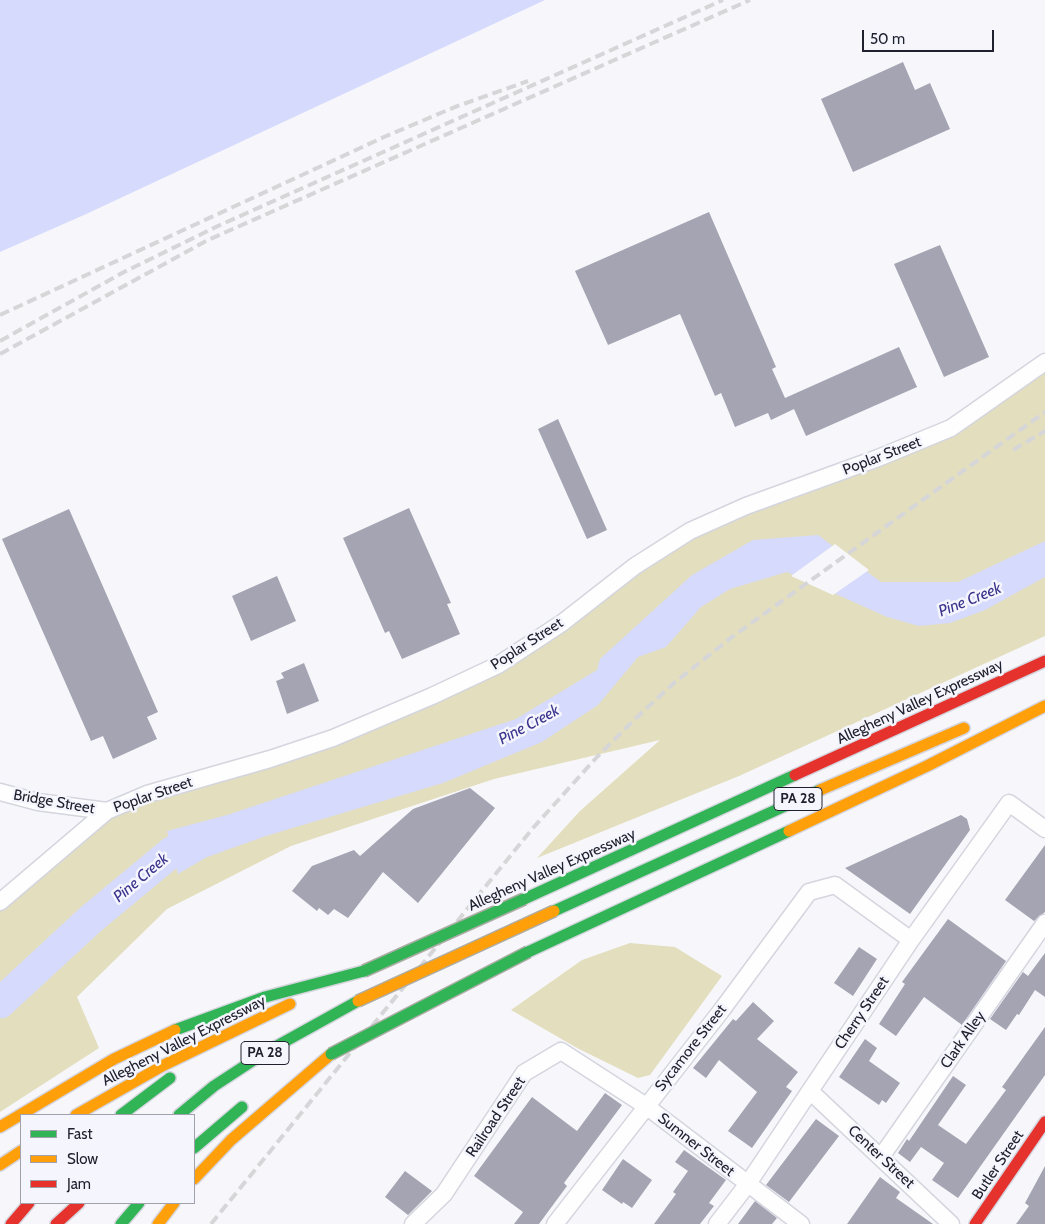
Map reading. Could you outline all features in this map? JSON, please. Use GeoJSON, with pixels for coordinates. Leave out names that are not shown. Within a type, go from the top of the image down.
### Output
{"type":"FeatureCollection","features":[{"type":"Feature","properties":{"kind":"main road","name":"Allegheny Valley Expressway"},"geometry":{"type":"LineString","coordinates":[[78,1114],[164,1065],[224,1036],[1045,661]]}},
{"type":"Feature","properties":{"kind":"main road"},"geometry":{"type":"LineString","coordinates":[[288,1074],[331,1054],[528,952],[926,766],[1045,706]]}},
{"type":"Feature","properties":{"kind":"main road","name":"PA 28"},"geometry":{"type":"LineString","coordinates":[[180,1114],[214,1086],[266,1052],[358,1001],[801,798],[973,724]]}},
{"type":"Feature","properties":{"kind":"main road"},"geometry":{"type":"LineString","coordinates":[[22,1114],[114,1059],[186,1025],[265,998],[364,971]]}},
{"type":"Feature","properties":{"kind":"main road"},"geometry":{"type":"LineString","coordinates":[[122,1114],[224,1036]]}},
{"type":"Feature","properties":{"kind":"main road"},"geometry":{"type":"LineString","coordinates":[[195,1177],[231,1140],[331,1054]]}},
{"type":"Feature","properties":{"kind":"main road"},"geometry":{"type":"LineString","coordinates":[[195,1147],[250,1100]]}},
{"type":"Feature","properties":{"kind":"main road"},"geometry":{"type":"LineString","coordinates":[[0,1127],[20,1115]]}},
{"type":"Feature","properties":{"kind":"main road","name":"Butler Street"},"geometry":{"type":"LineString","coordinates":[[975,1224],[1045,1122]]}},
{"type":"Feature","properties":{"kind":"main road"},"geometry":{"type":"LineString","coordinates":[[0,1165],[20,1151]]}},
{"type":"Feature","properties":{"kind":"main road"},"geometry":{"type":"LineString","coordinates":[[11,1224],[28,1204]]}},
{"type":"Feature","properties":{"kind":"main road"},"geometry":{"type":"LineString","coordinates":[[57,1223],[78,1204]]}},
{"type":"Feature","properties":{"kind":"main road"},"geometry":{"type":"LineString","coordinates":[[121,1224],[138,1204]]}},
{"type":"Feature","properties":{"kind":"main road"},"geometry":{"type":"LineString","coordinates":[[158,1224],[173,1204]]}},
{"type":"Feature","properties":{"kind":"street","name":"Poplar Street"},"geometry":{"type":"LineString","coordinates":[[0,902],[107,811],[147,794],[270,759],[333,738],[432,696],[498,665],[562,623],[635,566],[690,531],[746,506],[878,458],[951,428],[1045,362]]}},
{"type":"Feature","properties":{"kind":"street","name":"Bridge Street"},"geometry":{"type":"LineString","coordinates":[[0,792],[38,802],[107,811]]}},
{"type":"Feature","properties":{"kind":"street","name":"Cherry Street"},"geometry":{"type":"LineString","coordinates":[[717,1224],[747,1185],[911,940],[1009,802],[1045,829]]}},
{"type":"Feature","properties":{"kind":"street","name":"Sycamore Street"},"geometry":{"type":"LineString","coordinates":[[554,1224],[721,1010],[809,892],[835,885],[911,940]]}},
{"type":"Feature","properties":{"kind":"street","name":"Clark Alley"},"geometry":{"type":"LineString","coordinates":[[882,1157],[1045,923]]}},
{"type":"Feature","properties":{"kind":"street","name":"Railroad Street"},"geometry":{"type":"LineString","coordinates":[[413,1224],[444,1194],[524,1073],[561,1051],[646,1106]]}},
{"type":"Feature","properties":{"kind":"street","name":"Center Street"},"geometry":{"type":"LineString","coordinates":[[810,1091],[951,1224]]}},
{"type":"Feature","properties":{"kind":"street","name":"Sumner Street"},"geometry":{"type":"LineString","coordinates":[[646,1106],[747,1185],[801,1224]]}},
{"type":"Feature","properties":{"kind":"shaded area"},"geometry":{"type":"Polygon","coordinates":[[[1045,362],[1045,636],[739,776],[537,858],[580,811],[660,740],[494,779],[291,846],[167,909],[77,997],[99,1048],[0,1112],[0,902],[107,811],[270,759],[498,665],[690,531],[951,428],[1045,362]]]}},
{"type":"Feature","properties":{"kind":"shaded area"},"geometry":{"type":"Polygon","coordinates":[[[630,943],[675,947],[722,976],[650,1075],[638,1078],[579,1049],[511,1010],[582,960],[630,943]]]}},
{"type":"Feature","properties":{"kind":"water"},"geometry":{"type":"Polygon","coordinates":[[[0,0],[545,0],[84,215],[0,252],[0,0]]]}},
{"type":"Feature","properties":{"kind":"water"},"geometry":{"type":"Polygon","coordinates":[[[818,535],[881,582],[958,582],[1045,541],[1045,577],[985,610],[950,623],[919,626],[887,617],[787,572],[730,589],[701,607],[666,647],[638,657],[598,705],[542,742],[443,783],[266,836],[207,857],[178,874],[167,831],[227,815],[516,719],[597,670],[600,659],[692,575],[753,540],[818,535]]]}},
{"type":"Feature","properties":{"kind":"pier"},"geometry":{"type":"Polygon","coordinates":[[[835,544],[869,570],[833,595],[791,576],[835,544]]]}},
{"type":"Feature","properties":{"kind":"building"},"geometry":{"type":"Polygon","coordinates":[[[903,62],[915,90],[930,83],[950,129],[853,172],[821,99],[903,62]]]}},
{"type":"Feature","properties":{"kind":"building"},"geometry":{"type":"Polygon","coordinates":[[[709,212],[776,367],[772,369],[785,398],[899,347],[917,387],[806,436],[794,409],[771,420],[768,413],[735,427],[721,393],[715,396],[680,314],[608,345],[575,271],[709,212]]]}},
{"type":"Feature","properties":{"kind":"building"},"geometry":{"type":"Polygon","coordinates":[[[940,245],[989,357],[944,377],[894,264],[940,245]]]}},
{"type":"Feature","properties":{"kind":"building"},"geometry":{"type":"Polygon","coordinates":[[[558,419],[607,530],[587,539],[538,429],[558,419]]]}},
{"type":"Feature","properties":{"kind":"building"},"geometry":{"type":"Polygon","coordinates":[[[409,508],[451,603],[447,604],[460,634],[402,659],[389,631],[385,633],[343,538],[409,508]]]}},
{"type":"Feature","properties":{"kind":"building"},"geometry":{"type":"Polygon","coordinates":[[[69,509],[158,712],[147,717],[157,739],[113,759],[103,736],[91,741],[2,539],[69,509]]]}},
{"type":"Feature","properties":{"kind":"building"},"geometry":{"type":"Polygon","coordinates":[[[277,576],[296,621],[251,641],[232,596],[277,576]]]}},
{"type":"Feature","properties":{"kind":"building"},"geometry":{"type":"Polygon","coordinates":[[[304,663],[319,701],[287,714],[276,681],[284,678],[281,673],[304,663]]]}},
{"type":"Feature","properties":{"kind":"building"},"geometry":{"type":"Polygon","coordinates":[[[470,788],[495,808],[418,903],[383,872],[348,918],[334,909],[328,915],[319,908],[317,911],[292,891],[312,866],[354,850],[360,856],[413,809],[470,788]]]}},
{"type":"Feature","properties":{"kind":"building"},"geometry":{"type":"Polygon","coordinates":[[[961,815],[967,819],[970,830],[910,914],[845,868],[961,815]]]}},
{"type":"Feature","properties":{"kind":"building"},"geometry":{"type":"Polygon","coordinates":[[[1045,845],[1045,912],[1034,921],[1005,900],[1045,845]]]}},
{"type":"Feature","properties":{"kind":"building"},"geometry":{"type":"Polygon","coordinates":[[[948,919],[1006,961],[962,1025],[924,997],[896,1036],[879,1024],[905,984],[902,982],[948,919]]]}},
{"type":"Feature","properties":{"kind":"building"},"geometry":{"type":"Polygon","coordinates":[[[859,947],[877,959],[853,996],[834,983],[859,947]]]}},
{"type":"Feature","properties":{"kind":"building"},"geometry":{"type":"Polygon","coordinates":[[[1045,953],[1045,997],[1035,990],[1019,1015],[1017,1014],[1006,1030],[990,1019],[1023,972],[1028,976],[1045,953]]]}},
{"type":"Feature","properties":{"kind":"building"},"geometry":{"type":"Polygon","coordinates":[[[753,1002],[774,1021],[757,1039],[798,1072],[786,1087],[792,1091],[752,1148],[728,1131],[757,1092],[719,1060],[706,1078],[693,1068],[733,1019],[736,1021],[753,1002]]]}},
{"type":"Feature","properties":{"kind":"building"},"geometry":{"type":"Polygon","coordinates":[[[1045,1027],[1045,1075],[958,1198],[932,1180],[944,1163],[921,1147],[910,1162],[898,1153],[907,1139],[909,1141],[953,1076],[966,1085],[938,1125],[966,1144],[1006,1090],[1002,1087],[1045,1027]]]}},
{"type":"Feature","properties":{"kind":"building"},"geometry":{"type":"Polygon","coordinates":[[[865,1039],[877,1048],[869,1061],[900,1083],[886,1103],[882,1100],[879,1105],[839,1077],[865,1039]]]}},
{"type":"Feature","properties":{"kind":"building"},"geometry":{"type":"Polygon","coordinates":[[[605,1093],[622,1105],[564,1183],[567,1186],[539,1224],[514,1224],[523,1212],[474,1176],[532,1097],[577,1131],[605,1093]]]}},
{"type":"Feature","properties":{"kind":"building"},"geometry":{"type":"Polygon","coordinates":[[[816,1119],[839,1136],[789,1202],[766,1185],[816,1119]]]}},
{"type":"Feature","properties":{"kind":"building"},"geometry":{"type":"Polygon","coordinates":[[[684,1150],[726,1180],[709,1203],[714,1206],[700,1224],[654,1224],[676,1194],[673,1192],[688,1171],[675,1162],[684,1150]]]}},
{"type":"Feature","properties":{"kind":"building"},"geometry":{"type":"Polygon","coordinates":[[[623,1159],[652,1180],[632,1208],[623,1202],[622,1204],[602,1190],[623,1159]]]}},
{"type":"Feature","properties":{"kind":"building"},"geometry":{"type":"Polygon","coordinates":[[[1045,1166],[1045,1224],[1016,1224],[1029,1206],[1025,1203],[1045,1166]]]}},
{"type":"Feature","properties":{"kind":"building"},"geometry":{"type":"Polygon","coordinates":[[[405,1171],[432,1191],[408,1215],[385,1197],[405,1171]]]}},
{"type":"Feature","properties":{"kind":"building"},"geometry":{"type":"Polygon","coordinates":[[[880,1177],[900,1192],[896,1198],[933,1224],[847,1224],[880,1177]]]}},
{"type":"Feature","properties":{"kind":"building"},"geometry":{"type":"Polygon","coordinates":[[[755,1201],[777,1218],[772,1224],[738,1224],[755,1201]]]}},
{"type":"Feature","properties":{"kind":"waterway","name":"Pine Creek"},"geometry":{"type":"LineString","coordinates":[[0,1003],[91,919],[173,851],[212,839]]}},
{"type":"Feature","properties":{"kind":"railway"},"geometry":{"type":"LineString","coordinates":[[0,341],[124,272],[220,225],[723,0]]}},
{"type":"Feature","properties":{"kind":"railway"},"geometry":{"type":"LineString","coordinates":[[0,354],[208,240],[750,0]]}},
{"type":"Feature","properties":{"kind":"railway"},"geometry":{"type":"LineString","coordinates":[[0,315],[384,137],[455,107],[528,81]]}},
{"type":"Feature","properties":{"kind":"railway"},"geometry":{"type":"LineString","coordinates":[[211,1224],[533,828],[597,757],[635,719],[674,683],[732,637],[1045,412]]}},
{"type":"Feature","properties":{"kind":"railway"},"geometry":{"type":"LineString","coordinates":[[1013,450],[1045,431]]}},
{"type":"Feature","properties":{"kind":"traffic: fast"},"geometry":{"type":"LineString","coordinates":[[524,899],[795,775]]}},
{"type":"Feature","properties":{"kind":"traffic: fast"},"geometry":{"type":"LineString","coordinates":[[554,911],[820,790]]}},
{"type":"Feature","properties":{"kind":"traffic: fast"},"geometry":{"type":"LineString","coordinates":[[528,952],[789,831]]}},
{"type":"Feature","properties":{"kind":"traffic: fast"},"geometry":{"type":"LineString","coordinates":[[364,971],[524,899]]}},
{"type":"Feature","properties":{"kind":"traffic: fast"},"geometry":{"type":"LineString","coordinates":[[331,1054],[528,952]]}},
{"type":"Feature","properties":{"kind":"traffic: fast"},"geometry":{"type":"LineString","coordinates":[[175,1030],[265,997],[364,971]]}},
{"type":"Feature","properties":{"kind":"traffic: fast"},"geometry":{"type":"LineString","coordinates":[[180,1114],[214,1086],[266,1052],[358,1001]]}},
{"type":"Feature","properties":{"kind":"traffic: fast"},"geometry":{"type":"LineString","coordinates":[[122,1114],[170,1078]]}},
{"type":"Feature","properties":{"kind":"traffic: fast"},"geometry":{"type":"LineString","coordinates":[[195,1147],[242,1107]]}},
{"type":"Feature","properties":{"kind":"traffic: fast"},"geometry":{"type":"LineString","coordinates":[[121,1224],[138,1204]]}},
{"type":"Feature","properties":{"kind":"traffic: slow"},"geometry":{"type":"LineString","coordinates":[[789,831],[927,766],[1045,706]]}},
{"type":"Feature","properties":{"kind":"traffic: slow"},"geometry":{"type":"LineString","coordinates":[[820,790],[964,728]]}},
{"type":"Feature","properties":{"kind":"traffic: slow"},"geometry":{"type":"LineString","coordinates":[[358,1001],[554,911]]}},
{"type":"Feature","properties":{"kind":"traffic: slow"},"geometry":{"type":"LineString","coordinates":[[78,1114],[164,1065],[290,1004]]}},
{"type":"Feature","properties":{"kind":"traffic: slow"},"geometry":{"type":"LineString","coordinates":[[22,1114],[114,1059],[175,1030]]}},
{"type":"Feature","properties":{"kind":"traffic: slow"},"geometry":{"type":"LineString","coordinates":[[195,1178],[231,1140],[331,1054]]}},
{"type":"Feature","properties":{"kind":"traffic: slow"},"geometry":{"type":"LineString","coordinates":[[0,1127],[20,1115]]}},
{"type":"Feature","properties":{"kind":"traffic: slow"},"geometry":{"type":"LineString","coordinates":[[0,1165],[20,1152]]}},
{"type":"Feature","properties":{"kind":"traffic: slow"},"geometry":{"type":"LineString","coordinates":[[158,1224],[173,1204]]}},
{"type":"Feature","properties":{"kind":"traffic: jam"},"geometry":{"type":"LineString","coordinates":[[795,775],[1045,661]]}},
{"type":"Feature","properties":{"kind":"traffic: jam"},"geometry":{"type":"LineString","coordinates":[[975,1224],[1045,1122]]}},
{"type":"Feature","properties":{"kind":"traffic: jam"},"geometry":{"type":"LineString","coordinates":[[11,1224],[28,1204]]}},
{"type":"Feature","properties":{"kind":"traffic: jam"},"geometry":{"type":"LineString","coordinates":[[56,1224],[78,1204]]}}]}
